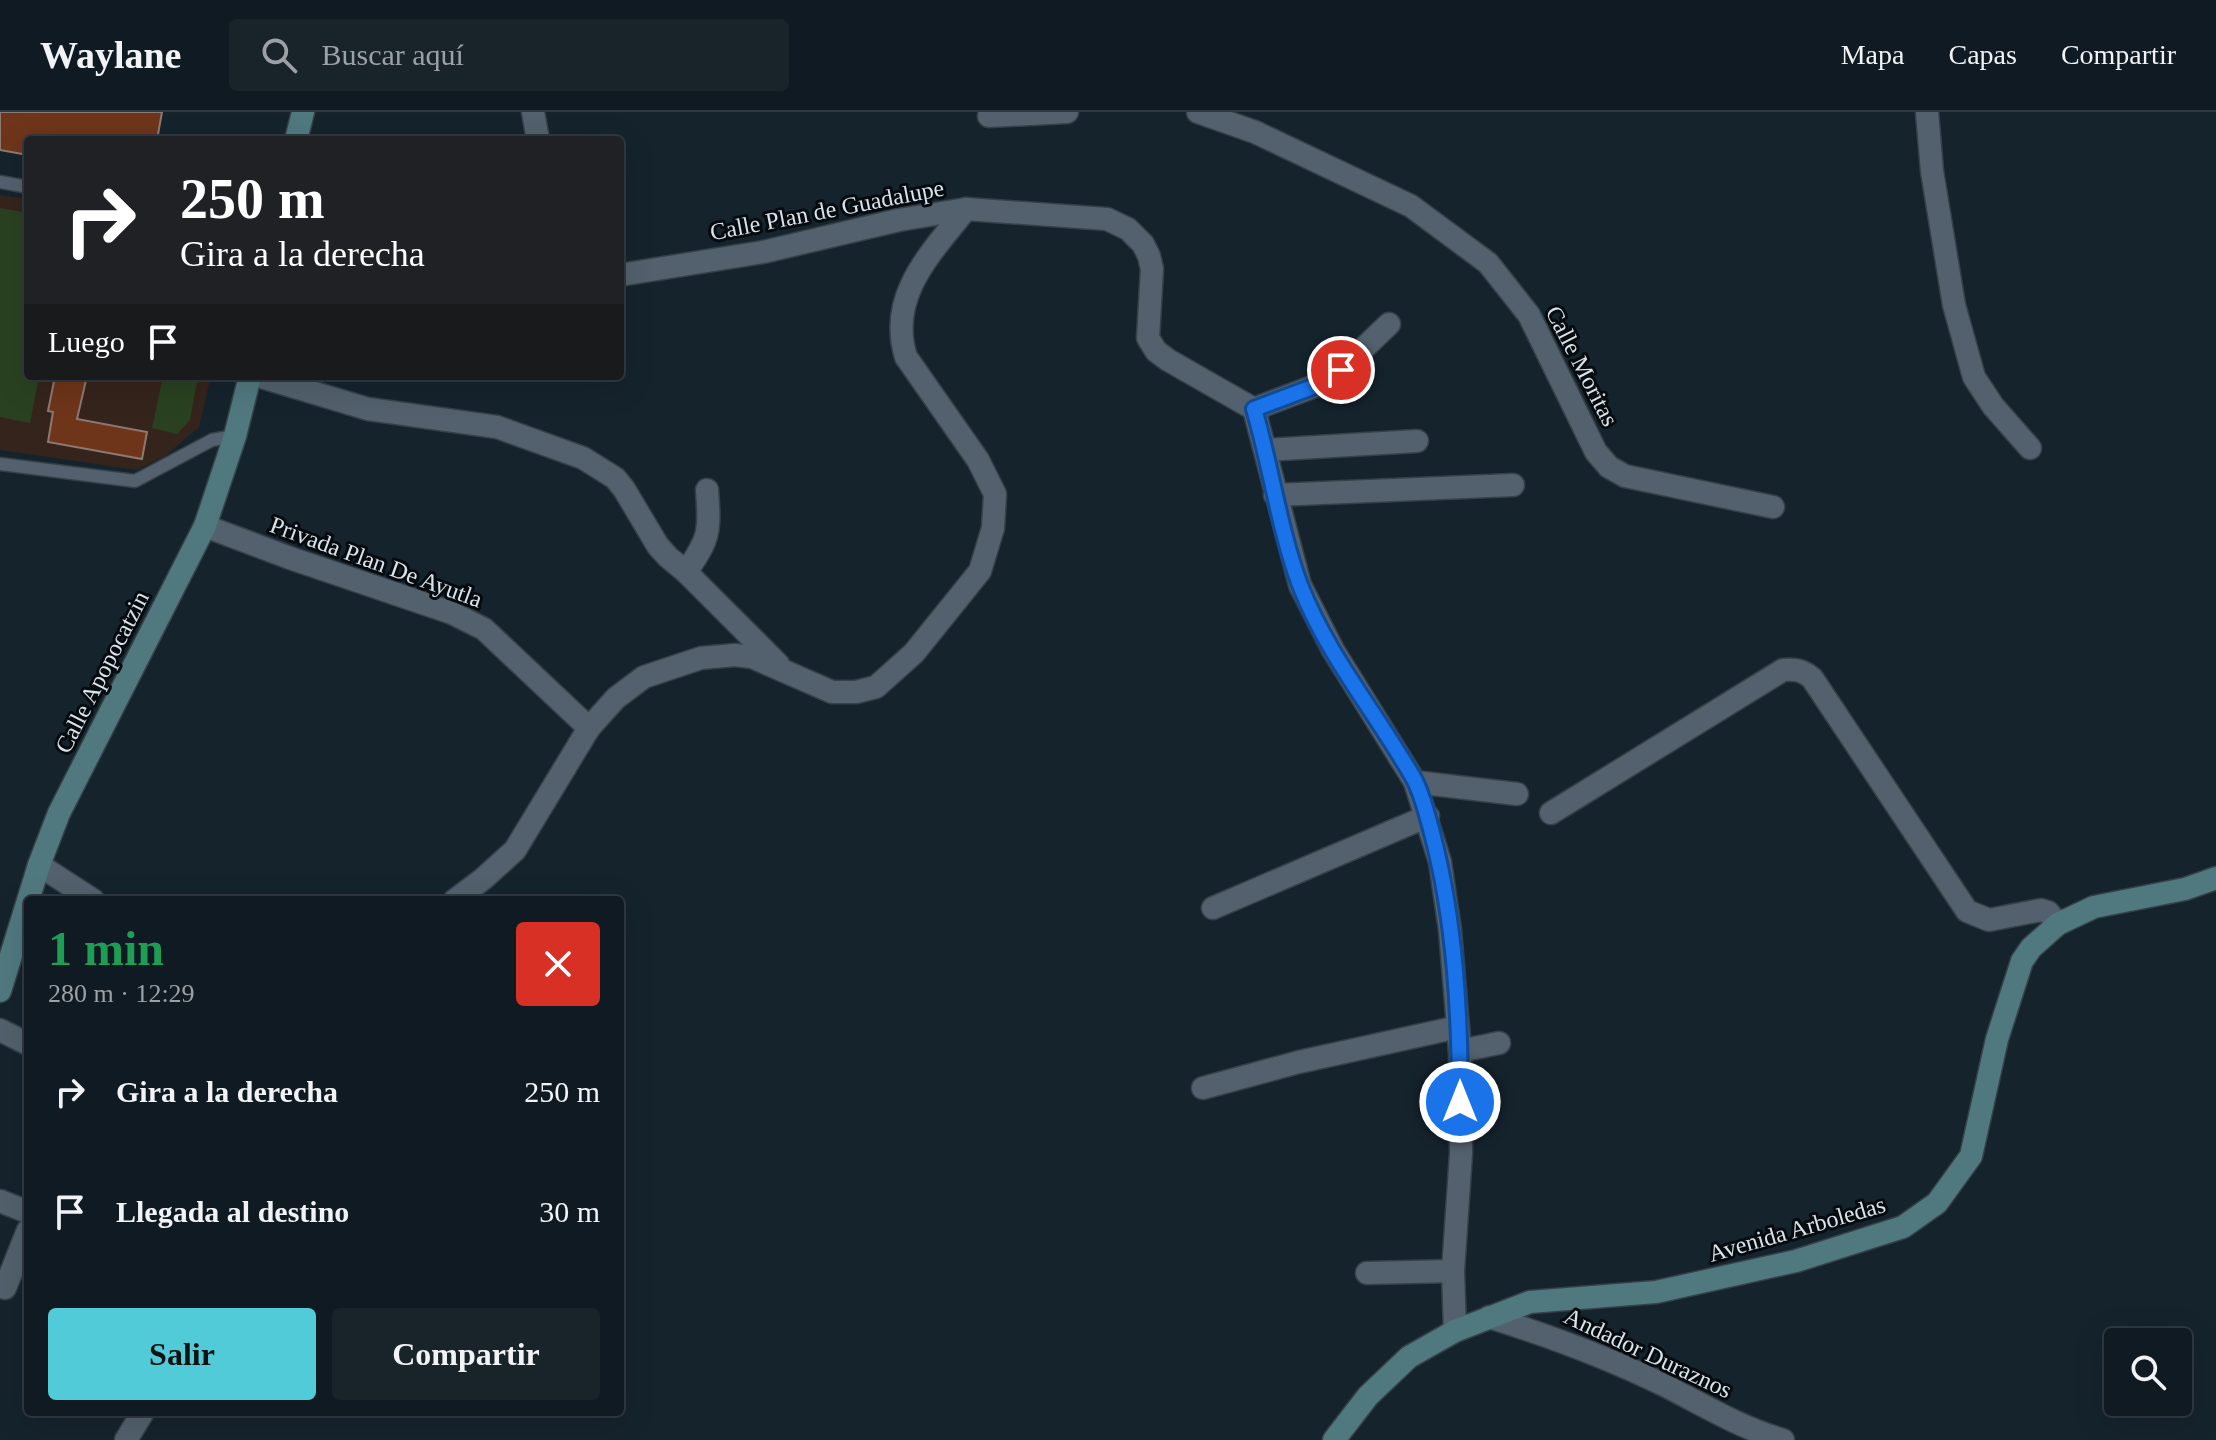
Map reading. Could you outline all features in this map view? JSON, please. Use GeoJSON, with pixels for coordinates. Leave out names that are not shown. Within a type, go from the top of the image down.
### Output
{"type":"FeatureCollection","features":[{"type":"Feature","properties":{"kind":"main road"},"geometry":{"type":"LineString","coordinates":[[297,136],[303,112]]}},
{"type":"Feature","properties":{"kind":"main road","name":"Calle Apopocatzin"},"geometry":{"type":"LineString","coordinates":[[29,896],[59,813],[205,526],[235,436],[249,380]]}},
{"type":"Feature","properties":{"kind":"main road","name":"Avenida Arboledas"},"geometry":{"type":"LineString","coordinates":[[1334,1440],[1376,1387],[1409,1357],[1455,1331],[1489,1317],[1530,1302],[1656,1292],[1707,1282],[1796,1261],[1903,1227],[1937,1203],[1971,1156],[1997,1039],[2022,961],[2031,948],[2058,924],[2094,907],[2185,889],[2216,878]]}},
{"type":"Feature","properties":{"kind":"main road","name":"Calle Apopocatzin"},"geometry":{"type":"LineString","coordinates":[[0,991],[24,913]]}},
{"type":"Feature","properties":{"kind":"street"},"geometry":{"type":"LineString","coordinates":[[533,112],[537,136]]}},
{"type":"Feature","properties":{"kind":"street"},"geometry":{"type":"LineString","coordinates":[[989,116],[1067,112]]}},
{"type":"Feature","properties":{"kind":"street","name":"Calle Moritas"},"geometry":{"type":"LineString","coordinates":[[1198,112],[1255,132],[1411,206],[1488,263],[1529,315],[1596,452],[1609,467],[1625,476],[1773,507]]}},
{"type":"Feature","properties":{"kind":"street"},"geometry":{"type":"LineString","coordinates":[[1927,112],[1932,171],[1954,305],[1974,377],[1993,406],[2030,448]]}},
{"type":"Feature","properties":{"kind":"street"},"geometry":{"type":"LineString","coordinates":[[460,896],[515,850],[589,728],[616,698],[644,677],[701,658],[735,655],[752,657],[832,692],[856,692],[876,687],[914,653],[980,571],[993,528],[995,494],[978,460],[906,357],[900,340],[900,319],[910,286],[930,254],[966,209]]}},
{"type":"Feature","properties":{"kind":"street","name":"Calle Plan de Guadalupe"},"geometry":{"type":"LineString","coordinates":[[624,274],[763,252],[899,220],[966,209],[1107,219],[1128,229],[1143,244],[1152,269],[1148,338],[1156,351],[1254,409]]}},
{"type":"Feature","properties":{"kind":"street"},"geometry":{"type":"LineString","coordinates":[[1389,324],[1323,383],[1254,409],[1300,585],[1333,650],[1415,782],[1440,862],[1450,930],[1460,1051],[1461,1153],[1453,1271],[1455,1331]]}},
{"type":"Feature","properties":{"kind":"street"},"geometry":{"type":"LineString","coordinates":[[271,380],[368,409],[497,427],[583,458],[615,478],[658,546],[785,670]]}},
{"type":"Feature","properties":{"kind":"street"},"geometry":{"type":"LineString","coordinates":[[1266,450],[1417,441]]}},
{"type":"Feature","properties":{"kind":"street"},"geometry":{"type":"LineString","coordinates":[[1275,495],[1513,485]]}},
{"type":"Feature","properties":{"kind":"street"},"geometry":{"type":"LineString","coordinates":[[686,572],[702,549],[709,532],[707,490]]}},
{"type":"Feature","properties":{"kind":"street","name":"Privada Plan De Ayutla"},"geometry":{"type":"LineString","coordinates":[[205,526],[452,613],[484,629],[589,728]]}},
{"type":"Feature","properties":{"kind":"street"},"geometry":{"type":"LineString","coordinates":[[1551,813],[1783,670],[1794,669],[1812,678],[1967,911],[1989,920],[2041,910],[2048,912],[2058,924]]}},
{"type":"Feature","properties":{"kind":"street"},"geometry":{"type":"LineString","coordinates":[[1415,782],[1517,794]]}},
{"type":"Feature","properties":{"kind":"street"},"geometry":{"type":"LineString","coordinates":[[1213,908],[1428,816]]}},
{"type":"Feature","properties":{"kind":"street"},"geometry":{"type":"LineString","coordinates":[[39,865],[87,896]]}},
{"type":"Feature","properties":{"kind":"street"},"geometry":{"type":"LineString","coordinates":[[1203,1088],[1299,1062],[1458,1027]]}},
{"type":"Feature","properties":{"kind":"street"},"geometry":{"type":"LineString","coordinates":[[0,1030],[24,1042]]}},
{"type":"Feature","properties":{"kind":"street"},"geometry":{"type":"LineString","coordinates":[[1460,1051],[1499,1043]]}},
{"type":"Feature","properties":{"kind":"street"},"geometry":{"type":"LineString","coordinates":[[0,1201],[24,1210]]}},
{"type":"Feature","properties":{"kind":"street"},"geometry":{"type":"LineString","coordinates":[[5,1288],[24,1240]]}},
{"type":"Feature","properties":{"kind":"street"},"geometry":{"type":"LineString","coordinates":[[1367,1273],[1453,1271]]}},
{"type":"Feature","properties":{"kind":"street","name":"Andador Duraznos"},"geometry":{"type":"LineString","coordinates":[[1489,1317],[1560,1340],[1666,1387],[1747,1429],[1783,1440]]}},
{"type":"Feature","properties":{"kind":"street"},"geometry":{"type":"LineString","coordinates":[[126,1440],[141,1416]]}},
{"type":"Feature","properties":{"kind":"lane"},"geometry":{"type":"LineString","coordinates":[[0,182],[24,186]]}},
{"type":"Feature","properties":{"kind":"lane"},"geometry":{"type":"LineString","coordinates":[[0,464],[135,481],[212,440],[235,436]]}},
{"type":"Feature","properties":{"kind":"shaded area"},"geometry":{"type":"Polygon","coordinates":[[[0,195],[24,198],[24,380],[210,380],[199,427],[165,456],[137,470],[0,450],[0,195]]]}},
{"type":"Feature","properties":{"kind":"green space"},"geometry":{"type":"Polygon","coordinates":[[[0,208],[24,212],[24,380],[38,380],[30,423],[0,417],[0,208]]]}},
{"type":"Feature","properties":{"kind":"green space"},"geometry":{"type":"Polygon","coordinates":[[[162,380],[197,380],[190,420],[177,434],[152,428],[162,380]]]}},
{"type":"Feature","properties":{"kind":"building"},"geometry":{"type":"Polygon","coordinates":[[[0,112],[162,112],[158,136],[24,136],[24,154],[0,150],[0,112]]]}},
{"type":"Feature","properties":{"kind":"building"},"geometry":{"type":"Polygon","coordinates":[[[54,380],[86,380],[77,419],[147,432],[142,459],[48,442],[53,412],[48,411],[54,380]]]}},
{"type":"Feature","properties":{"kind":"route"},"geometry":{"type":"LineString","coordinates":[[1341,370],[1323,383],[1254,409],[1300,585],[1333,650],[1415,782],[1428,816],[1440,862],[1450,930],[1460,1051],[1460,1102]]}}]}
